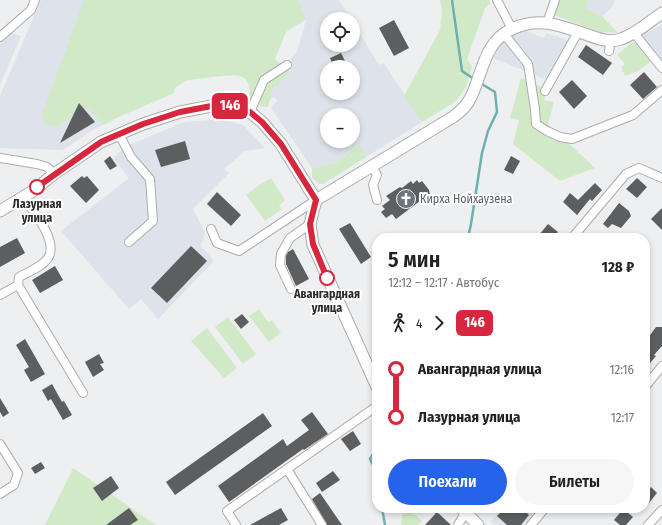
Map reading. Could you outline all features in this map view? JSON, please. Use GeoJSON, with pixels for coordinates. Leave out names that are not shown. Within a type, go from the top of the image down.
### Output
{"type":"FeatureCollection","features":[{"type":"Feature","properties":{"kind":"main road"},"geometry":{"type":"LineString","coordinates":[[372,376],[313,244],[310,224],[316,200],[463,110],[471,98],[485,58],[491,48],[508,32],[530,23],[547,23],[602,40],[610,46],[634,33],[662,13]]}},
{"type":"Feature","properties":{"kind":"main road"},"geometry":{"type":"LineString","coordinates":[[0,211],[23,197],[101,142],[143,124],[180,112],[222,104],[250,112],[262,122],[281,144],[316,200]]}},
{"type":"Feature","properties":{"kind":"main road"},"geometry":{"type":"LineString","coordinates":[[465,513],[478,525]]}},
{"type":"Feature","properties":{"kind":"street"},"geometry":{"type":"LineString","coordinates":[[0,37],[31,10],[35,0]]}},
{"type":"Feature","properties":{"kind":"street"},"geometry":{"type":"LineString","coordinates":[[497,0],[508,32],[528,64],[536,124],[547,131],[560,137],[572,139],[633,115],[662,90]]}},
{"type":"Feature","properties":{"kind":"street"},"geometry":{"type":"LineString","coordinates":[[547,23],[555,0]]}},
{"type":"Feature","properties":{"kind":"street"},"geometry":{"type":"LineString","coordinates":[[545,91],[578,32]]}},
{"type":"Feature","properties":{"kind":"street"},"geometry":{"type":"LineString","coordinates":[[634,33],[662,68]]}},
{"type":"Feature","properties":{"kind":"street"},"geometry":{"type":"LineString","coordinates":[[250,112],[264,80],[286,65]]}},
{"type":"Feature","properties":{"kind":"street"},"geometry":{"type":"LineString","coordinates":[[119,134],[131,157],[150,178],[152,221],[129,242]]}},
{"type":"Feature","properties":{"kind":"street"},"geometry":{"type":"LineString","coordinates":[[0,158],[37,164],[47,167],[54,174]]}},
{"type":"Feature","properties":{"kind":"street"},"geometry":{"type":"LineString","coordinates":[[372,167],[377,175],[373,185],[377,200]]}},
{"type":"Feature","properties":{"kind":"street"},"geometry":{"type":"LineString","coordinates":[[576,233],[626,174],[639,168],[662,178]]}},
{"type":"Feature","properties":{"kind":"street"},"geometry":{"type":"LineString","coordinates":[[23,197],[50,238],[52,250],[48,258],[42,264],[19,277],[18,284],[83,393]]}},
{"type":"Feature","properties":{"kind":"street"},"geometry":{"type":"LineString","coordinates":[[211,229],[217,243],[239,251],[316,200]]}},
{"type":"Feature","properties":{"kind":"street"},"geometry":{"type":"LineString","coordinates":[[291,288],[280,265],[281,254],[290,238],[310,224]]}},
{"type":"Feature","properties":{"kind":"street"},"geometry":{"type":"LineString","coordinates":[[0,295],[18,284]]}},
{"type":"Feature","properties":{"kind":"street"},"geometry":{"type":"LineString","coordinates":[[650,381],[662,366]]}},
{"type":"Feature","properties":{"kind":"street"},"geometry":{"type":"LineString","coordinates":[[236,525],[227,511],[372,410]]}},
{"type":"Feature","properties":{"kind":"street"},"geometry":{"type":"LineString","coordinates":[[0,444],[18,473],[14,485],[0,494]]}},
{"type":"Feature","properties":{"kind":"street"},"geometry":{"type":"LineString","coordinates":[[287,469],[322,525]]}},
{"type":"Feature","properties":{"kind":"street"},"geometry":{"type":"LineString","coordinates":[[648,525],[662,510]]}},
{"type":"Feature","properties":{"kind":"street"},"geometry":{"type":"LineString","coordinates":[[458,525],[462,513]]}},
{"type":"Feature","properties":{"kind":"street"},"geometry":{"type":"LineString","coordinates":[[531,525],[541,513]]}},
{"type":"Feature","properties":{"kind":"shaded area"},"geometry":{"type":"Polygon","coordinates":[[[41,0],[114,0],[78,96],[103,125],[94,129],[63,150],[0,148],[0,96],[41,0]]]}},
{"type":"Feature","properties":{"kind":"shaded area"},"geometry":{"type":"Polygon","coordinates":[[[271,0],[339,0],[347,12],[320,12],[320,52],[360,52],[360,34],[379,65],[384,63],[422,122],[366,157],[360,146],[360,108],[320,108],[320,148],[354,148],[337,162],[312,168],[271,108],[278,100],[273,97],[268,102],[272,90],[291,72],[286,64],[297,52],[306,20],[286,31],[271,0]]]}},
{"type":"Feature","properties":{"kind":"shaded area"},"geometry":{"type":"Polygon","coordinates":[[[563,0],[615,0],[612,7],[602,16],[563,0]]]}},
{"type":"Feature","properties":{"kind":"shaded area"},"geometry":{"type":"Polygon","coordinates":[[[662,24],[662,60],[657,60],[638,36],[645,31],[648,33],[662,24]]]}},
{"type":"Feature","properties":{"kind":"shaded area"},"geometry":{"type":"Polygon","coordinates":[[[521,29],[544,38],[546,33],[570,41],[564,61],[544,79],[493,58],[504,41],[521,29]]]}},
{"type":"Feature","properties":{"kind":"shaded area"},"geometry":{"type":"Polygon","coordinates":[[[11,33],[21,36],[0,85],[0,43],[11,33]]]}},
{"type":"Feature","properties":{"kind":"shaded area"},"geometry":{"type":"Polygon","coordinates":[[[221,119],[243,125],[265,148],[245,151],[224,169],[229,173],[193,209],[205,232],[201,246],[214,261],[158,319],[141,299],[129,309],[61,231],[129,178],[113,158],[127,146],[184,122],[221,119]]]}},
{"type":"Feature","properties":{"kind":"shaded area"},"geometry":{"type":"Polygon","coordinates":[[[498,513],[536,513],[525,525],[494,525],[490,522],[498,513]]]}},
{"type":"Feature","properties":{"kind":"green space"},"geometry":{"type":"Polygon","coordinates":[[[84,0],[298,0],[306,19],[286,32],[275,59],[291,72],[272,90],[268,107],[263,107],[249,97],[250,91],[245,79],[239,76],[223,76],[185,81],[175,88],[174,93],[103,125],[88,108],[80,111],[57,127],[45,125],[42,115],[84,0]]]}},
{"type":"Feature","properties":{"kind":"green space"},"geometry":{"type":"Polygon","coordinates":[[[440,0],[489,0],[490,3],[485,8],[467,59],[472,67],[466,87],[456,101],[422,122],[404,96],[440,30],[442,12],[440,0]]]}},
{"type":"Feature","properties":{"kind":"green space"},"geometry":{"type":"Polygon","coordinates":[[[552,0],[587,0],[588,3],[586,9],[602,16],[618,33],[600,32],[554,15],[552,0]]]}},
{"type":"Feature","properties":{"kind":"green space"},"geometry":{"type":"Polygon","coordinates":[[[632,42],[637,43],[653,60],[638,71],[625,76],[621,67],[625,64],[617,55],[632,42]]]}},
{"type":"Feature","properties":{"kind":"green space"},"geometry":{"type":"Polygon","coordinates":[[[521,78],[547,88],[544,100],[554,102],[548,124],[595,168],[560,181],[513,144],[519,120],[510,118],[521,78]]]}},
{"type":"Feature","properties":{"kind":"green space"},"geometry":{"type":"Polygon","coordinates":[[[360,144],[366,157],[323,184],[319,184],[312,177],[312,168],[337,162],[355,148],[360,148],[360,144]]]}},
{"type":"Feature","properties":{"kind":"green space"},"geometry":{"type":"Polygon","coordinates":[[[271,178],[285,200],[279,206],[282,209],[265,221],[246,195],[271,178]]]}},
{"type":"Feature","properties":{"kind":"green space"},"geometry":{"type":"Polygon","coordinates":[[[259,309],[268,322],[272,320],[281,333],[269,342],[249,316],[259,309]]]}},
{"type":"Feature","properties":{"kind":"green space"},"geometry":{"type":"Polygon","coordinates":[[[228,317],[256,354],[243,364],[215,327],[228,317]]]}},
{"type":"Feature","properties":{"kind":"green space"},"geometry":{"type":"Polygon","coordinates":[[[207,328],[237,368],[224,378],[191,341],[207,328]]]}},
{"type":"Feature","properties":{"kind":"green space"},"geometry":{"type":"Polygon","coordinates":[[[73,468],[156,525],[45,525],[73,468]]]}},
{"type":"Feature","properties":{"kind":"green space"},"geometry":{"type":"Polygon","coordinates":[[[402,513],[413,513],[422,521],[418,525],[401,525],[402,513]]]}},
{"type":"Feature","properties":{"kind":"building"},"geometry":{"type":"Polygon","coordinates":[[[394,20],[409,48],[394,56],[379,28],[394,20]]]}},
{"type":"Feature","properties":{"kind":"building"},"geometry":{"type":"Polygon","coordinates":[[[586,45],[612,63],[603,75],[578,57],[586,45]]]}},
{"type":"Feature","properties":{"kind":"building"},"geometry":{"type":"Polygon","coordinates":[[[341,53],[344,60],[331,60],[330,58],[341,53]]]}},
{"type":"Feature","properties":{"kind":"building"},"geometry":{"type":"Polygon","coordinates":[[[644,72],[657,87],[643,99],[630,85],[644,72]]]}},
{"type":"Feature","properties":{"kind":"building"},"geometry":{"type":"Polygon","coordinates":[[[572,80],[587,96],[574,109],[559,92],[572,80]]]}},
{"type":"Feature","properties":{"kind":"building"},"geometry":{"type":"Polygon","coordinates":[[[79,103],[95,122],[60,143],[79,103]]]}},
{"type":"Feature","properties":{"kind":"building"},"geometry":{"type":"Polygon","coordinates":[[[185,141],[190,159],[161,167],[155,150],[185,141]]]}},
{"type":"Feature","properties":{"kind":"building"},"geometry":{"type":"Polygon","coordinates":[[[110,156],[117,166],[110,170],[104,161],[110,156]]]}},
{"type":"Feature","properties":{"kind":"building"},"geometry":{"type":"Polygon","coordinates":[[[511,156],[520,161],[513,174],[504,170],[511,156]]]}},
{"type":"Feature","properties":{"kind":"building"},"geometry":{"type":"Polygon","coordinates":[[[82,176],[84,178],[87,176],[99,190],[86,203],[70,186],[82,176]]]}},
{"type":"Feature","properties":{"kind":"building"},"geometry":{"type":"Polygon","coordinates":[[[637,178],[647,187],[637,198],[626,189],[637,178]]]}},
{"type":"Feature","properties":{"kind":"building","name":"Кирха Нойхаузена"},"geometry":{"type":"Polygon","coordinates":[[[417,180],[419,183],[422,181],[429,190],[430,195],[422,196],[424,198],[396,219],[392,214],[386,218],[381,212],[385,209],[382,206],[390,200],[386,196],[400,187],[402,188],[411,181],[413,184],[417,180]]]}},
{"type":"Feature","properties":{"kind":"building"},"geometry":{"type":"Polygon","coordinates":[[[595,183],[602,190],[592,201],[590,199],[577,215],[563,202],[570,193],[578,200],[595,183]]]}},
{"type":"Feature","properties":{"kind":"building"},"geometry":{"type":"Polygon","coordinates":[[[217,192],[241,215],[231,226],[207,204],[217,192]]]}},
{"type":"Feature","properties":{"kind":"building"},"geometry":{"type":"Polygon","coordinates":[[[619,203],[629,211],[631,216],[621,228],[612,224],[608,228],[603,224],[619,203]]]}},
{"type":"Feature","properties":{"kind":"building"},"geometry":{"type":"Polygon","coordinates":[[[662,208],[662,230],[651,219],[662,208]]]}},
{"type":"Feature","properties":{"kind":"building"},"geometry":{"type":"Polygon","coordinates":[[[350,223],[371,257],[361,264],[339,229],[350,223]]]}},
{"type":"Feature","properties":{"kind":"building"},"geometry":{"type":"Polygon","coordinates":[[[548,224],[558,232],[557,233],[541,233],[548,224]]]}},
{"type":"Feature","properties":{"kind":"building"},"geometry":{"type":"Polygon","coordinates":[[[17,238],[25,253],[0,267],[0,247],[17,238]]]}},
{"type":"Feature","properties":{"kind":"building"},"geometry":{"type":"Polygon","coordinates":[[[191,246],[207,261],[167,303],[151,288],[191,246]]]}},
{"type":"Feature","properties":{"kind":"building"},"geometry":{"type":"Polygon","coordinates":[[[293,249],[309,279],[296,286],[286,264],[286,256],[288,252],[293,249]]]}},
{"type":"Feature","properties":{"kind":"building"},"geometry":{"type":"Polygon","coordinates":[[[55,266],[63,280],[40,293],[32,280],[55,266]]]}},
{"type":"Feature","properties":{"kind":"building"},"geometry":{"type":"Polygon","coordinates":[[[242,314],[249,322],[241,329],[234,320],[242,314]]]}},
{"type":"Feature","properties":{"kind":"building"},"geometry":{"type":"Polygon","coordinates":[[[656,327],[662,327],[662,346],[654,355],[656,356],[650,363],[650,335],[656,327]]]}},
{"type":"Feature","properties":{"kind":"building"},"geometry":{"type":"Polygon","coordinates":[[[25,339],[45,374],[31,382],[24,370],[29,367],[16,345],[25,339]]]}},
{"type":"Feature","properties":{"kind":"building"},"geometry":{"type":"Polygon","coordinates":[[[99,354],[104,363],[100,364],[104,370],[93,377],[85,362],[99,354]]]}},
{"type":"Feature","properties":{"kind":"building"},"geometry":{"type":"Polygon","coordinates":[[[52,384],[62,402],[64,401],[72,415],[63,420],[51,399],[48,401],[42,390],[52,384]]]}},
{"type":"Feature","properties":{"kind":"building"},"geometry":{"type":"Polygon","coordinates":[[[0,398],[9,413],[3,417],[0,412],[0,398]]]}},
{"type":"Feature","properties":{"kind":"building"},"geometry":{"type":"Polygon","coordinates":[[[312,412],[328,434],[304,450],[303,449],[229,502],[218,486],[283,439],[287,446],[309,430],[301,420],[312,412]]]}},
{"type":"Feature","properties":{"kind":"building"},"geometry":{"type":"Polygon","coordinates":[[[263,413],[272,426],[175,495],[166,482],[263,413]]]}},
{"type":"Feature","properties":{"kind":"building"},"geometry":{"type":"Polygon","coordinates":[[[353,431],[361,444],[350,451],[341,439],[353,431]]]}},
{"type":"Feature","properties":{"kind":"building"},"geometry":{"type":"Polygon","coordinates":[[[41,462],[45,468],[35,474],[31,468],[41,462]]]}},
{"type":"Feature","properties":{"kind":"building"},"geometry":{"type":"Polygon","coordinates":[[[333,471],[340,480],[322,492],[316,483],[333,471]]]}},
{"type":"Feature","properties":{"kind":"building"},"geometry":{"type":"Polygon","coordinates":[[[111,476],[119,488],[102,501],[93,488],[111,476]]]}},
{"type":"Feature","properties":{"kind":"building"},"geometry":{"type":"Polygon","coordinates":[[[651,487],[657,493],[650,502],[651,487]]]}},
{"type":"Feature","properties":{"kind":"building"},"geometry":{"type":"Polygon","coordinates":[[[320,493],[342,525],[327,525],[312,499],[320,493]]]}},
{"type":"Feature","properties":{"kind":"building"},"geometry":{"type":"Polygon","coordinates":[[[129,508],[138,520],[130,525],[106,525],[129,508]]]}},
{"type":"Feature","properties":{"kind":"building"},"geometry":{"type":"Polygon","coordinates":[[[281,508],[288,520],[279,525],[250,525],[281,508]]]}},
{"type":"Feature","properties":{"kind":"building"},"geometry":{"type":"Polygon","coordinates":[[[436,513],[438,513],[451,525],[425,525],[436,513]]]}},
{"type":"Feature","properties":{"kind":"building"},"geometry":{"type":"Polygon","coordinates":[[[500,513],[527,513],[529,515],[521,525],[507,525],[497,516],[500,513]]]}},
{"type":"Feature","properties":{"kind":"building"},"geometry":{"type":"Polygon","coordinates":[[[620,513],[628,513],[633,517],[626,525],[620,525],[614,520],[620,513]]]}},
{"type":"Feature","properties":{"kind":"waterway"},"geometry":{"type":"LineString","coordinates":[[452,0],[462,71],[474,79]]}},
{"type":"Feature","properties":{"kind":"waterway"},"geometry":{"type":"LineString","coordinates":[[469,233],[482,153],[488,131],[497,112],[495,92],[480,83]]}},
{"type":"Feature","properties":{"kind":"waterway"},"geometry":{"type":"LineString","coordinates":[[372,456],[370,459],[372,463]]}},
{"type":"Feature","properties":{"kind":"waterway"},"geometry":{"type":"LineString","coordinates":[[383,513],[385,525]]}},
{"type":"Feature","properties":{"kind":"bus line","name":"146"},"geometry":{"type":"LineString","coordinates":[[37,187],[101,142],[143,124],[180,112],[222,104],[250,112],[262,122],[281,144],[316,200],[310,224],[313,244],[327,278]]}},
{"type":"Feature","properties":{"kind":"place","name":"Лазурная улица"},"geometry":{"type":"Point","coordinates":[37,187]}},
{"type":"Feature","properties":{"kind":"place","name":"Кирха Нойхаузена"},"geometry":{"type":"Point","coordinates":[406,199]}},
{"type":"Feature","properties":{"kind":"place","name":"Авангардная улица"},"geometry":{"type":"Point","coordinates":[327,278]}}]}
